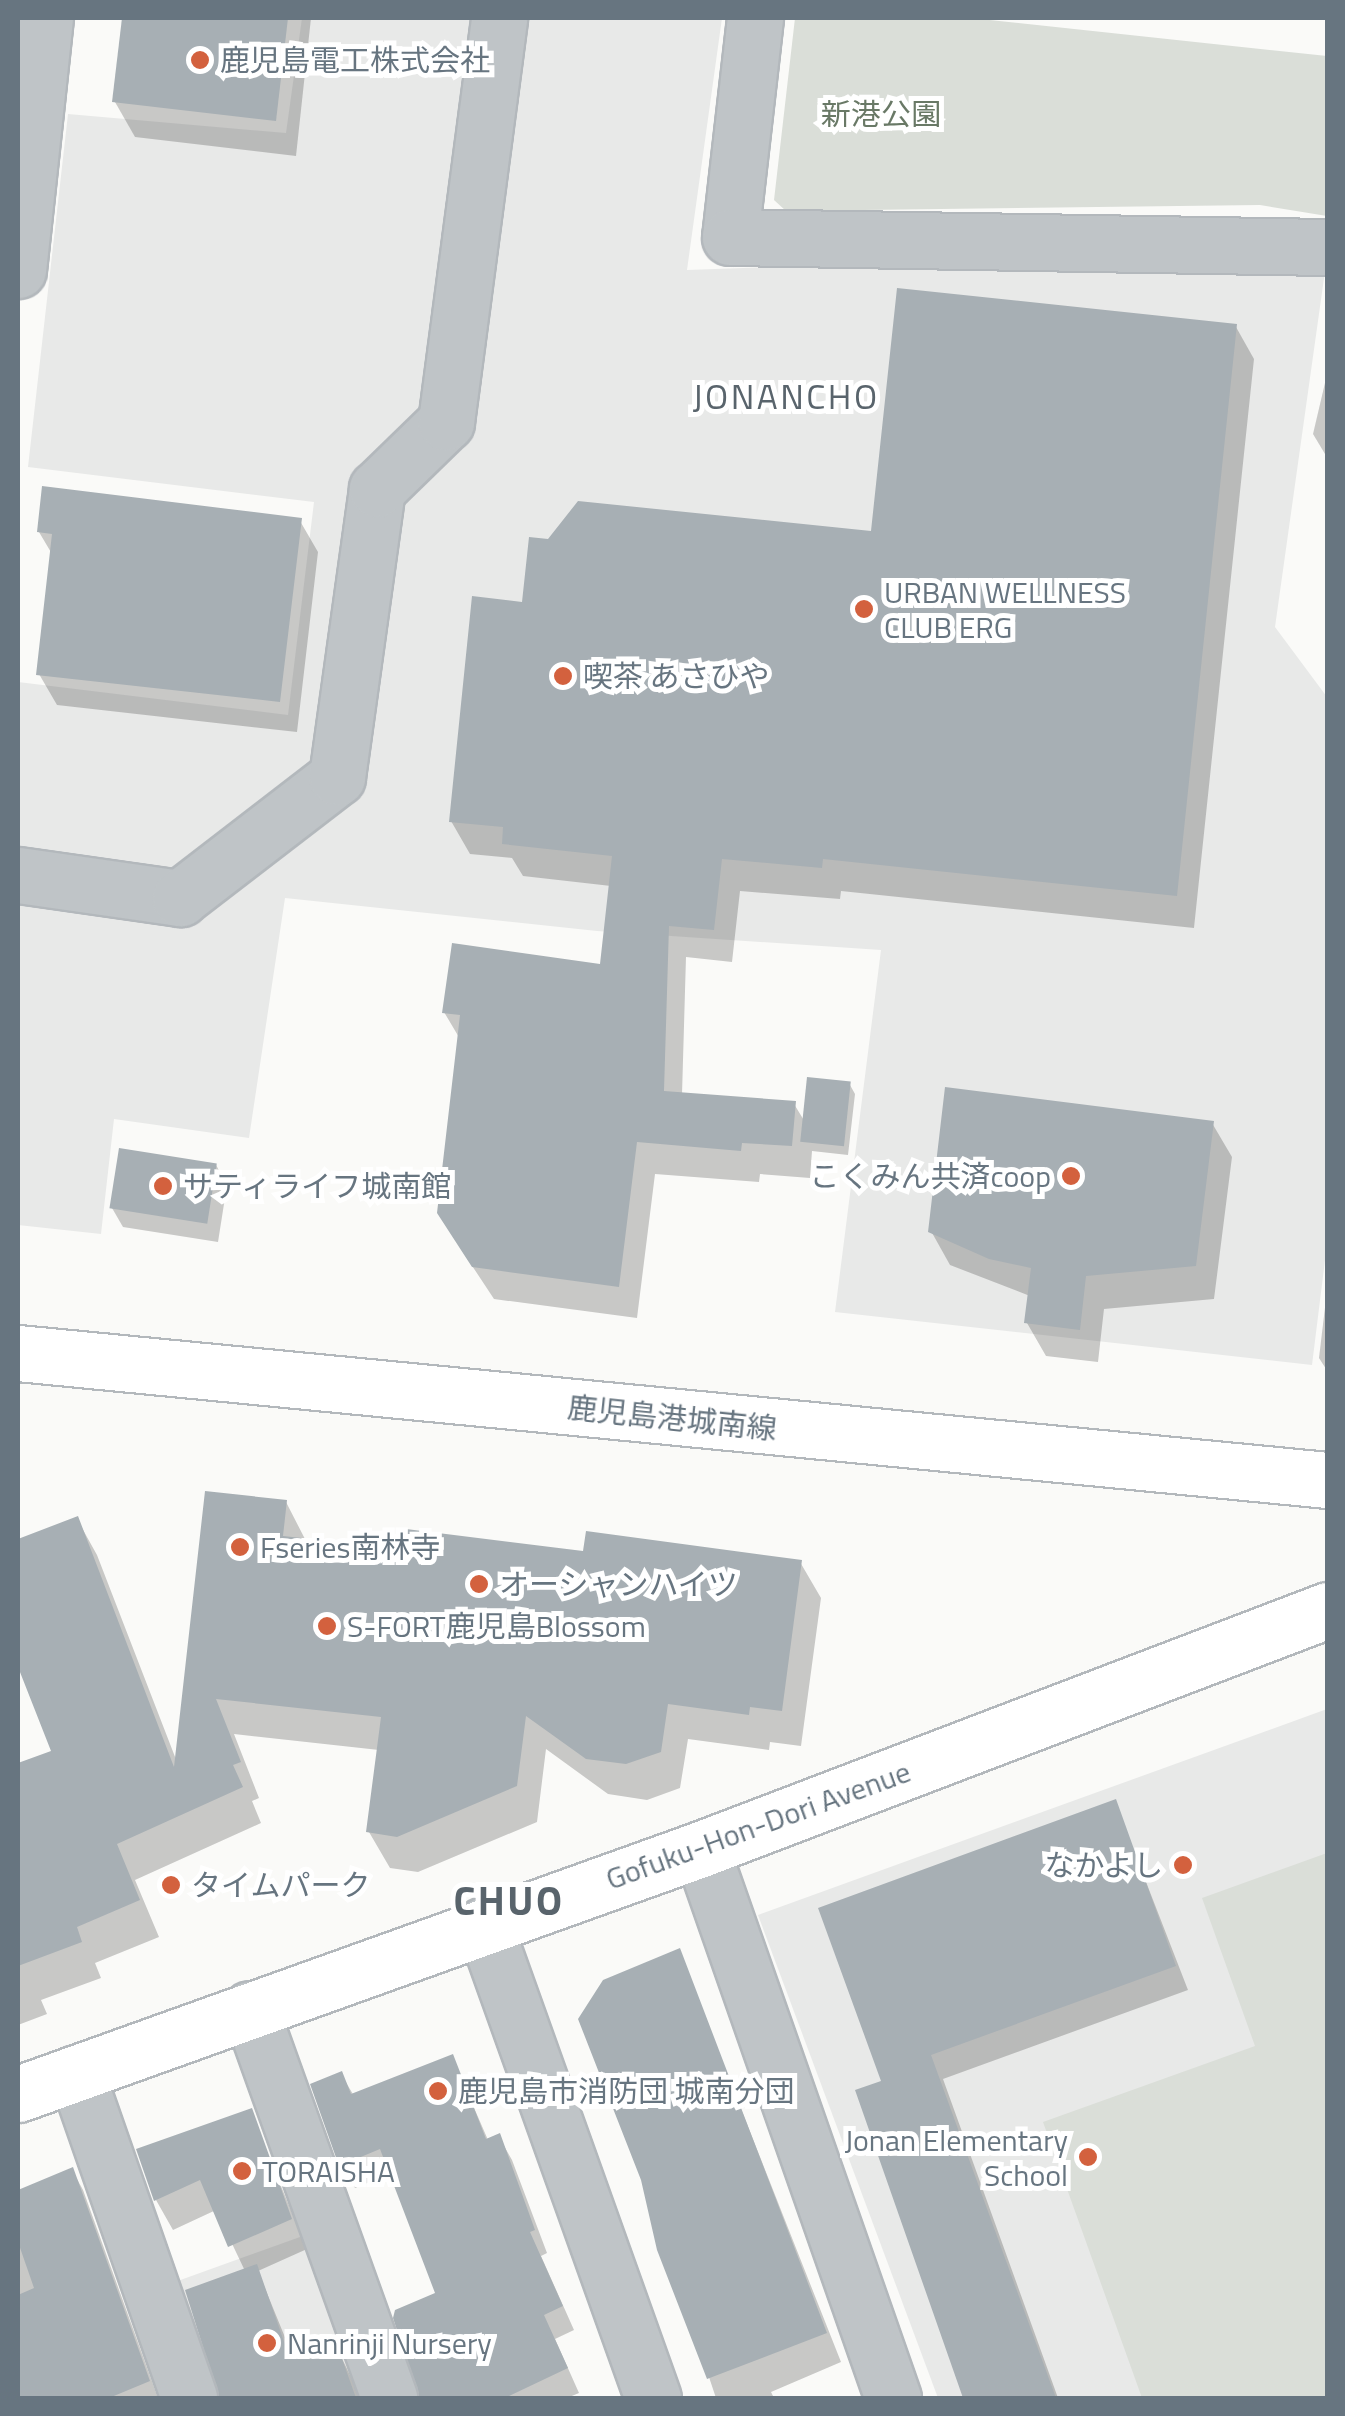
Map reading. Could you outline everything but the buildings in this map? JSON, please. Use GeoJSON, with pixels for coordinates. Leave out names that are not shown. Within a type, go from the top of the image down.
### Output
{"type":"FeatureCollection","features":[{"type":"Feature","properties":{"kind":"main road","name":"鹿児島港城南線"},"geometry":{"type":"LineString","coordinates":[[18,1353],[1328,1480]]}},
{"type":"Feature","properties":{"kind":"main road","name":"Gofuku-Hon-Dori Avenue"},"geometry":{"type":"LineString","coordinates":[[18,2094],[700,1849],[1328,1610]]}},
{"type":"Feature","properties":{"kind":"street"},"geometry":{"type":"LineString","coordinates":[[18,270],[46,18]]}},
{"type":"Feature","properties":{"kind":"street"},"geometry":{"type":"LineString","coordinates":[[18,875],[180,898],[336,776],[377,489],[446,422],[499,18]]}},
{"type":"Feature","properties":{"kind":"street"},"geometry":{"type":"LineString","coordinates":[[755,18],[730,237],[1328,248]]}},
{"type":"Feature","properties":{"kind":"street"},"geometry":{"type":"LineString","coordinates":[[700,1849],[892,2398]]}},
{"type":"Feature","properties":{"kind":"street"},"geometry":{"type":"LineString","coordinates":[[484,1925],[652,2398]]}},
{"type":"Feature","properties":{"kind":"street"},"geometry":{"type":"LineString","coordinates":[[250,2009],[390,2398]]}},
{"type":"Feature","properties":{"kind":"street"},"geometry":{"type":"LineString","coordinates":[[76,2073],[189,2398]]}},
{"type":"Feature","properties":{"kind":"shaded area"},"geometry":{"type":"Polygon","coordinates":[[[302,18],[722,18],[687,270],[892,263],[1326,264],[1275,627],[1327,697],[1328,1236],[1312,1365],[835,1312],[881,950],[597,931],[285,898],[249,1138],[114,1119],[101,1234],[18,1225],[18,682],[288,715],[314,502],[28,467],[68,114],[286,133],[302,18]]]}},
{"type":"Feature","properties":{"kind":"shaded area","name":"Jonan Elementary School"},"geometry":{"type":"Polygon","coordinates":[[[1327,1709],[1327,2398],[938,2398],[758,1915],[1327,1709]]]}},
{"type":"Feature","properties":{"kind":"shaded area","name":"Nanrinji Nursery"},"geometry":{"type":"Polygon","coordinates":[[[314,2232],[372,2398],[201,2398],[161,2287],[314,2232]]]}},
{"type":"Feature","properties":{"kind":"green space","name":"新港公園"},"geometry":{"type":"Polygon","coordinates":[[[795,18],[971,18],[1327,56],[1327,216],[1260,205],[786,211],[774,200],[795,18]]]}},
{"type":"Feature","properties":{"kind":"green space"},"geometry":{"type":"Polygon","coordinates":[[[1327,1853],[1327,2398],[1142,2398],[1043,2122],[1255,2046],[1202,1898],[1327,1853]]]}},
{"type":"Feature","properties":{"kind":"place","name":"鹿児島電工株式会社"},"geometry":{"type":"Point","coordinates":[200,60]}},
{"type":"Feature","properties":{"kind":"place","name":"URBAN WELLNESS CLUB ERG"},"geometry":{"type":"Point","coordinates":[864,609]}},
{"type":"Feature","properties":{"kind":"place","name":"喫茶 あさひや"},"geometry":{"type":"Point","coordinates":[563,676]}},
{"type":"Feature","properties":{"kind":"place","name":"こくみん共済coop"},"geometry":{"type":"Point","coordinates":[1071,1176]}},
{"type":"Feature","properties":{"kind":"place","name":"サティライフ城南館"},"geometry":{"type":"Point","coordinates":[163,1186]}},
{"type":"Feature","properties":{"kind":"place","name":"Fseries南林寺"},"geometry":{"type":"Point","coordinates":[240,1547]}},
{"type":"Feature","properties":{"kind":"place","name":"オーシャンハイツ"},"geometry":{"type":"Point","coordinates":[479,1584]}},
{"type":"Feature","properties":{"kind":"place","name":"S-FORT鹿児島Blossom"},"geometry":{"type":"Point","coordinates":[327,1626]}},
{"type":"Feature","properties":{"kind":"place","name":"なかよし"},"geometry":{"type":"Point","coordinates":[1183,1865]}},
{"type":"Feature","properties":{"kind":"place","name":"タイムパーク"},"geometry":{"type":"Point","coordinates":[171,1885]}},
{"type":"Feature","properties":{"kind":"place","name":"鹿児島市消防団 城南分団"},"geometry":{"type":"Point","coordinates":[438,2091]}},
{"type":"Feature","properties":{"kind":"place","name":"Jonan Elementary School"},"geometry":{"type":"Point","coordinates":[1088,2157]}},
{"type":"Feature","properties":{"kind":"place","name":"TORAISHA"},"geometry":{"type":"Point","coordinates":[242,2171]}},
{"type":"Feature","properties":{"kind":"place","name":"Nanrinji Nursery"},"geometry":{"type":"Point","coordinates":[267,2343]}},
{"type":"Feature","properties":{"kind":"district","name":"JONANCHO"},"geometry":{"type":"Point","coordinates":[786,396]}},
{"type":"Feature","properties":{"kind":"district","name":"CHUO"},"geometry":{"type":"Point","coordinates":[509,1901]}}]}
